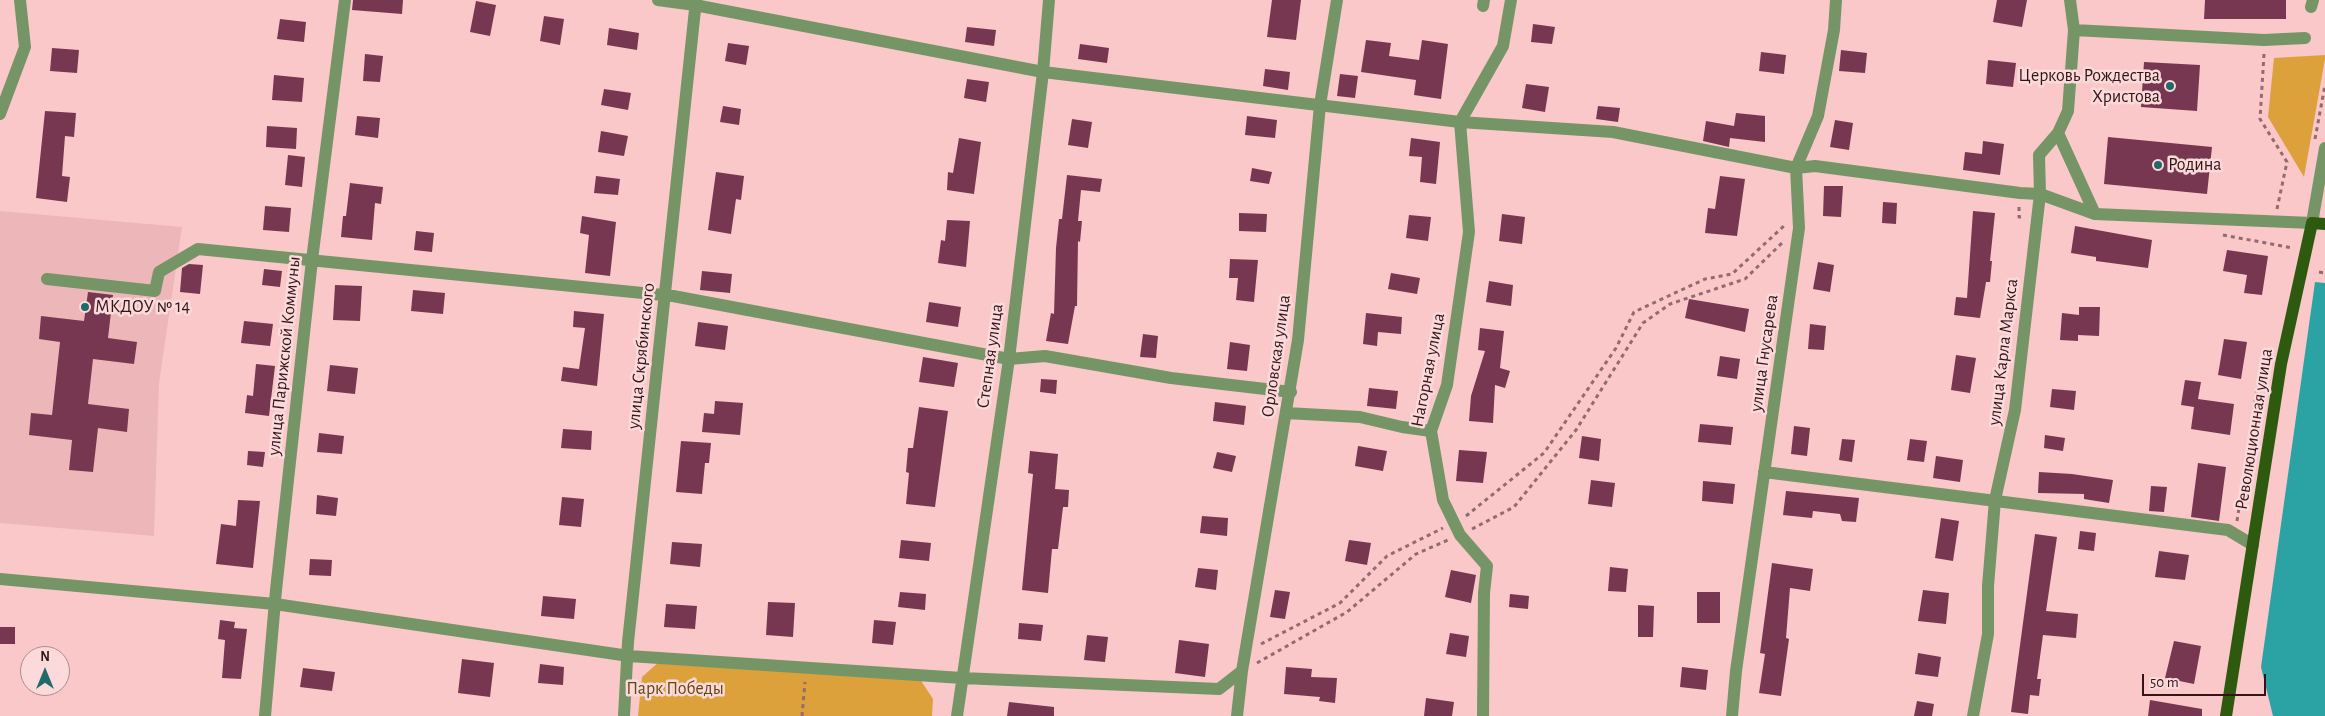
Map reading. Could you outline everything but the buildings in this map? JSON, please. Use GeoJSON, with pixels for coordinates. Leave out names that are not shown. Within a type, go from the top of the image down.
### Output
{"type":"FeatureCollection","features":[{"type":"Feature","properties":{"kind":"main road","name":"Революционная улица"},"geometry":{"type":"LineString","coordinates":[[2226,716],[2281,364],[2319,223]]}},
{"type":"Feature","properties":{"kind":"street"},"geometry":{"type":"LineString","coordinates":[[0,114],[25,46],[20,0]]}},
{"type":"Feature","properties":{"kind":"street","name":"улица Парижской Коммуны"},"geometry":{"type":"LineString","coordinates":[[265,716],[275,604],[312,260],[345,0]]}},
{"type":"Feature","properties":{"kind":"street"},"geometry":{"type":"LineString","coordinates":[[658,0],[696,2],[1043,72],[1460,122],[1613,132],[1796,168],[1815,166],[2040,194],[2095,214],[2319,223]]}},
{"type":"Feature","properties":{"kind":"street","name":"Степная улица"},"geometry":{"type":"LineString","coordinates":[[957,716],[1009,359],[1043,72],[1049,0]]}},
{"type":"Feature","properties":{"kind":"street","name":"Орловская улица"},"geometry":{"type":"LineString","coordinates":[[1238,716],[1242,671],[1291,392],[1298,340],[1320,104],[1337,0]]}},
{"type":"Feature","properties":{"kind":"street"},"geometry":{"type":"LineString","coordinates":[[1460,122],[1503,46],[1511,0]]}},
{"type":"Feature","properties":{"kind":"street","name":"улица Гнусарева"},"geometry":{"type":"LineString","coordinates":[[1732,716],[1736,671],[1799,228],[1796,168],[1818,116],[1834,30],[1836,0]]}},
{"type":"Feature","properties":{"kind":"street","name":"улица Карла Маркса"},"geometry":{"type":"LineString","coordinates":[[1974,716],[1988,634],[1988,586],[1995,500],[2015,410],[2040,194],[2039,154],[2058,133],[2068,111],[2074,30],[2070,0]]}},
{"type":"Feature","properties":{"kind":"street","name":"улица Скрябинского"},"geometry":{"type":"LineString","coordinates":[[624,716],[628,642],[696,2]]}},
{"type":"Feature","properties":{"kind":"street"},"geometry":{"type":"LineString","coordinates":[[2074,30],[2264,40],[2304,38]]}},
{"type":"Feature","properties":{"kind":"street","name":"Нагорная улица"},"geometry":{"type":"LineString","coordinates":[[1460,122],[1470,232],[1447,385],[1431,431],[1443,500],[1460,535],[1487,566],[1484,593],[1483,716]]}},
{"type":"Feature","properties":{"kind":"street"},"geometry":{"type":"LineString","coordinates":[[2058,133],[2095,214]]}},
{"type":"Feature","properties":{"kind":"street","name":"Революционная улица"},"geometry":{"type":"LineString","coordinates":[[2319,223],[2325,148]]}},
{"type":"Feature","properties":{"kind":"street"},"geometry":{"type":"LineString","coordinates":[[47,280],[155,290],[159,272],[198,249],[664,296],[1009,359],[1045,356],[1171,378],[1291,392]]}},
{"type":"Feature","properties":{"kind":"street"},"geometry":{"type":"LineString","coordinates":[[1286,414],[1360,417],[1402,427],[1431,431]]}},
{"type":"Feature","properties":{"kind":"street"},"geometry":{"type":"LineString","coordinates":[[1764,472],[2228,530],[2253,545]]}},
{"type":"Feature","properties":{"kind":"street"},"geometry":{"type":"LineString","coordinates":[[0,579],[275,604],[628,656],[962,678],[1219,689],[1242,671]]}},
{"type":"Feature","properties":{"kind":"path"},"geometry":{"type":"LineString","coordinates":[[2264,40],[2260,119],[2288,162],[2275,221]]}},
{"type":"Feature","properties":{"kind":"path"},"geometry":{"type":"LineString","coordinates":[[2020,193],[2019,217],[2028,218]]}},
{"type":"Feature","properties":{"kind":"path"},"geometry":{"type":"LineString","coordinates":[[1246,652],[1340,602],[1387,556],[1469,514],[1544,453],[1616,348],[1634,312],[1705,279],[1732,274],[1799,211]]}},
{"type":"Feature","properties":{"kind":"path"},"geometry":{"type":"LineString","coordinates":[[1242,671],[1347,612],[1416,554],[1460,535],[1514,507],[1576,430],[1643,323],[1670,304],[1745,279],[1799,228]]}},
{"type":"Feature","properties":{"kind":"path"},"geometry":{"type":"LineString","coordinates":[[2220,235],[2296,248]]}},
{"type":"Feature","properties":{"kind":"path"},"geometry":{"type":"LineString","coordinates":[[2319,272],[2325,273]]}},
{"type":"Feature","properties":{"kind":"path"},"geometry":{"type":"LineString","coordinates":[[802,716],[807,667]]}},
{"type":"Feature","properties":{"kind":"shaded area","name":"МКДОУ № 14"},"geometry":{"type":"Polygon","coordinates":[[[0,211],[182,227],[159,383],[154,536],[0,523],[0,211]]]}},
{"type":"Feature","properties":{"kind":"green space"},"geometry":{"type":"Polygon","coordinates":[[[2325,55],[2304,177],[2268,117],[2274,58],[2325,55]]]}},
{"type":"Feature","properties":{"kind":"green space","name":"Парк Победы"},"geometry":{"type":"Polygon","coordinates":[[[660,661],[920,679],[933,699],[932,716],[638,716],[642,677],[660,661]]]}},
{"type":"Feature","properties":{"kind":"water"},"geometry":{"type":"Polygon","coordinates":[[[2315,282],[2325,283],[2325,716],[2273,716],[2261,667],[2315,282]]]}},
{"type":"Feature","properties":{"kind":"place","name":"Церковь Рождества Христова"},"geometry":{"type":"Point","coordinates":[2170,86]}},
{"type":"Feature","properties":{"kind":"place","name":"Родина"},"geometry":{"type":"Point","coordinates":[2158,165]}},
{"type":"Feature","properties":{"kind":"place","name":"МКДОУ № 14"},"geometry":{"type":"Point","coordinates":[85,307]}}]}
